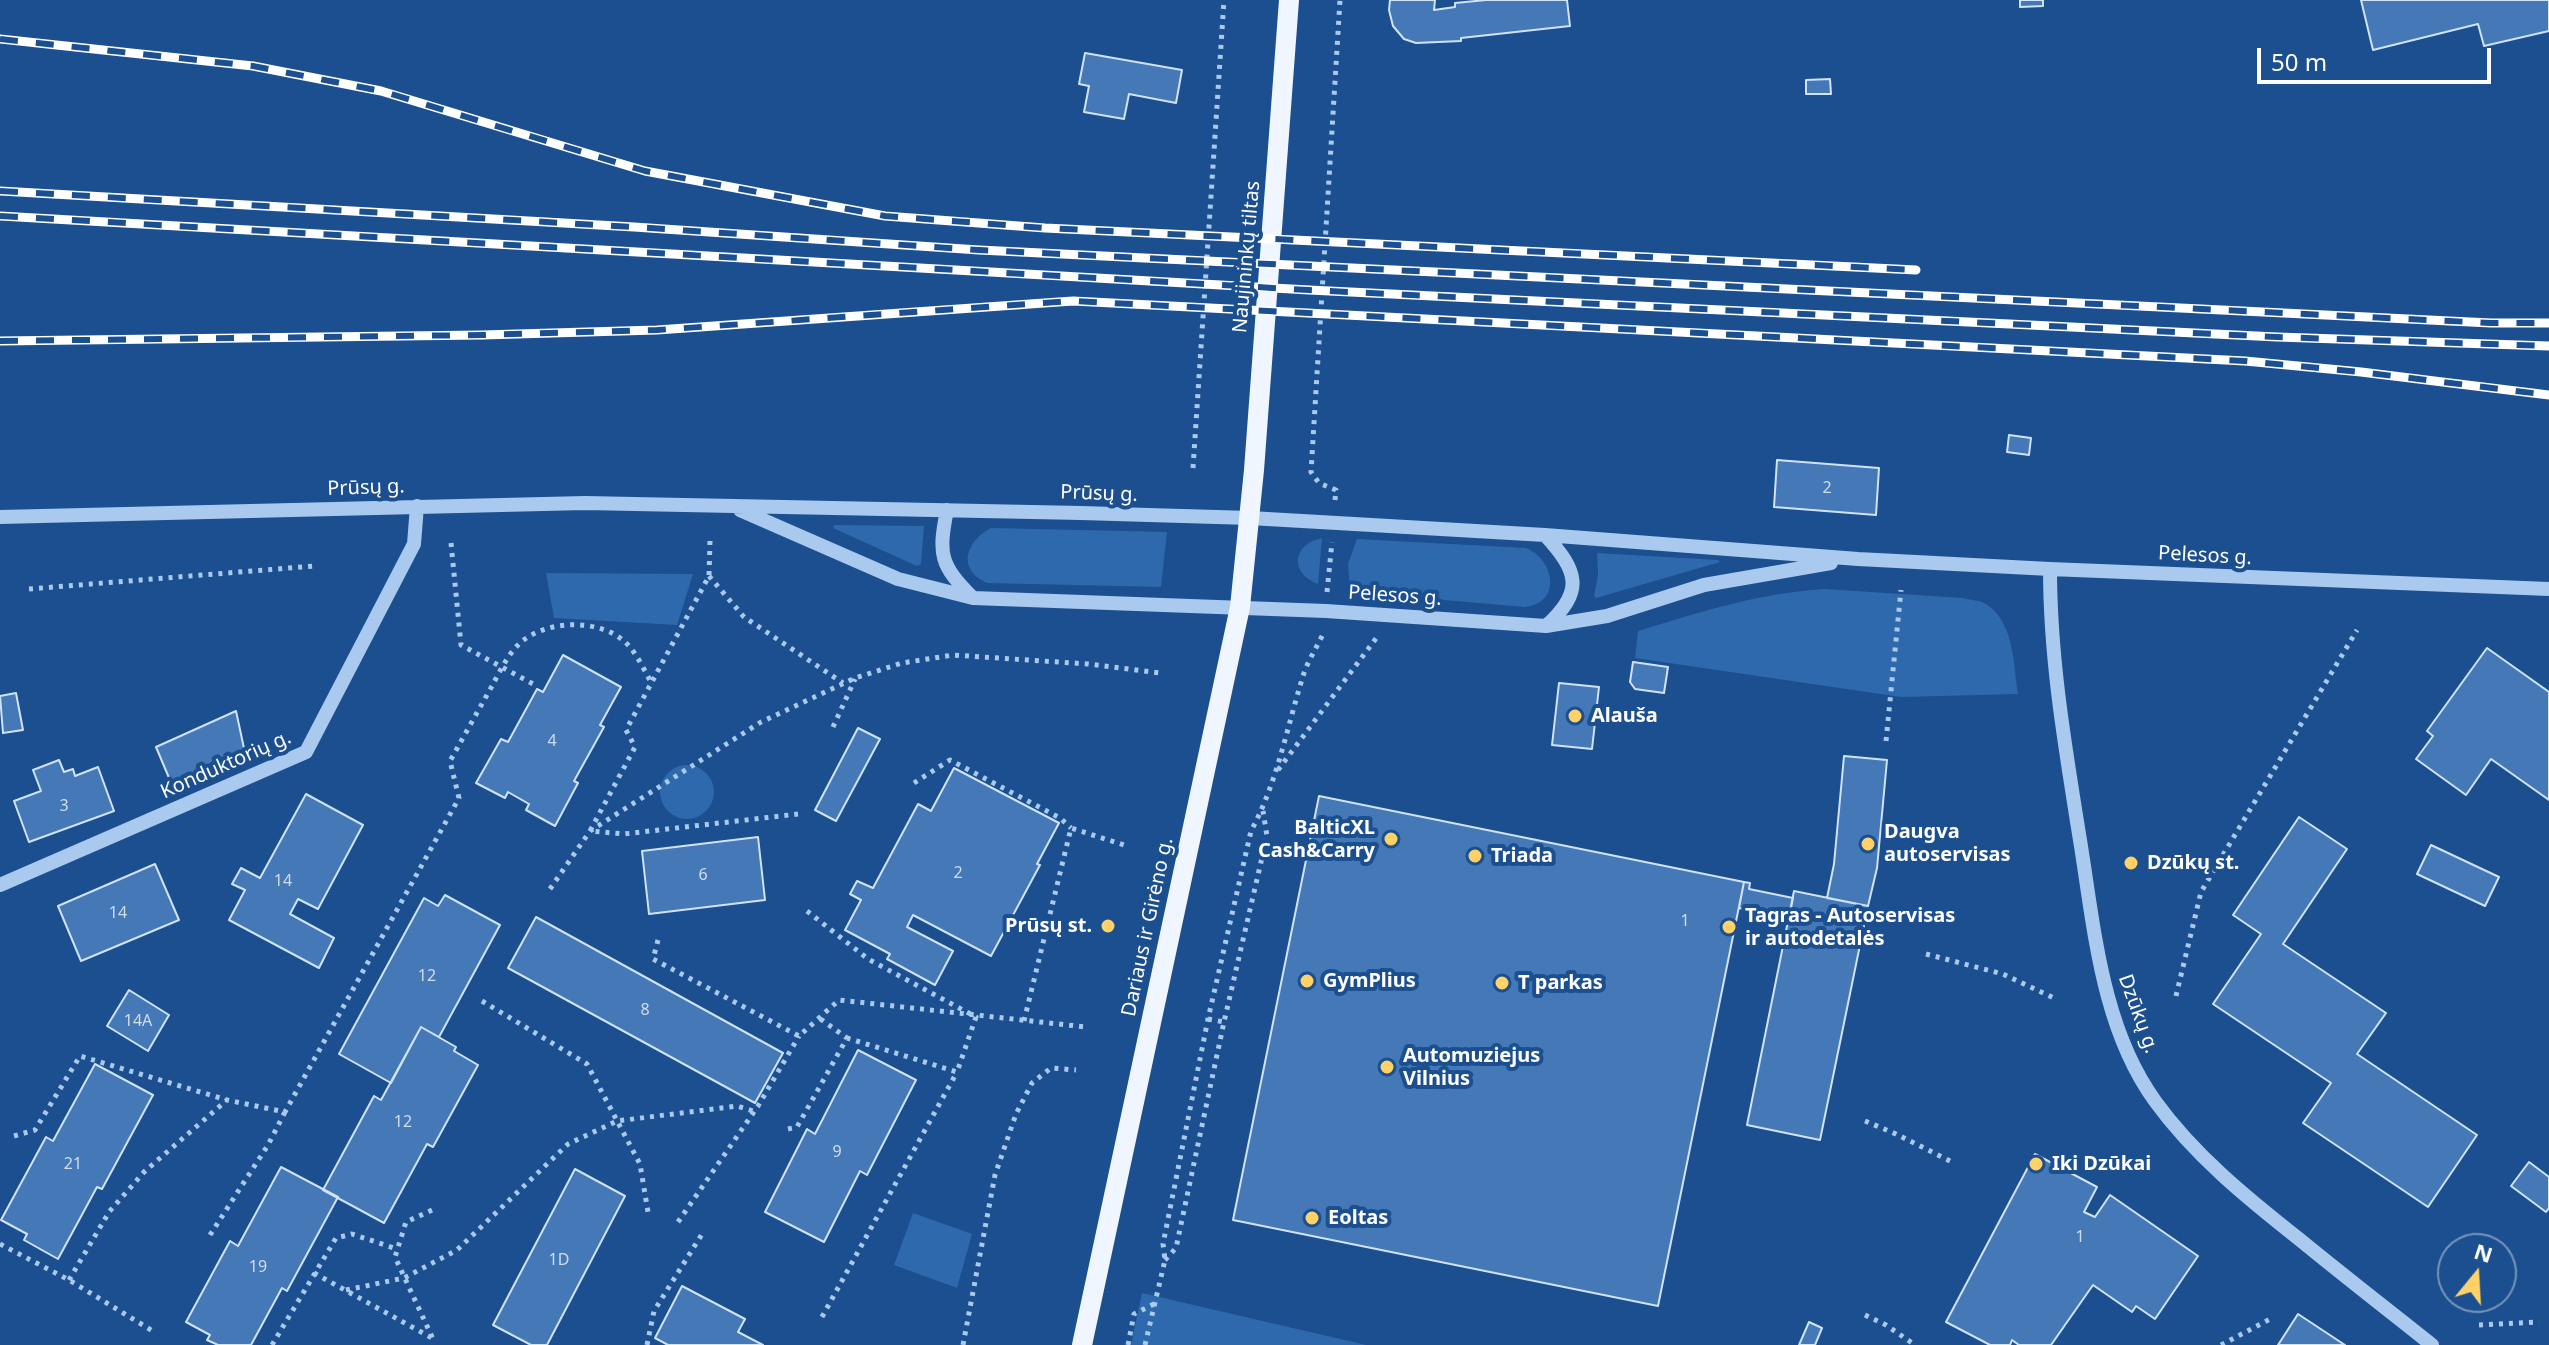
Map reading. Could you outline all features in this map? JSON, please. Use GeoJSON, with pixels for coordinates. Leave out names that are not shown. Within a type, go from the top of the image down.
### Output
{"type":"FeatureCollection","features":[{"type":"Feature","properties":{"kind":"main road","name":"Naujininkų tiltas"},"geometry":{"type":"LineString","coordinates":[[1250,518],[1289,0]]}},
{"type":"Feature","properties":{"kind":"main road","name":"Dariaus ir Girėno g."},"geometry":{"type":"LineString","coordinates":[[1082,1345],[1240,607],[1250,518]]}},
{"type":"Feature","properties":{"kind":"street","name":"Prūsų g."},"geometry":{"type":"LineString","coordinates":[[0,517],[585,503],[1250,518]]}},
{"type":"Feature","properties":{"kind":"street","name":"Konduktorių g."},"geometry":{"type":"LineString","coordinates":[[0,885],[306,752],[414,544],[417,506]]}},
{"type":"Feature","properties":{"kind":"street","name":"Prūsų g."},"geometry":{"type":"LineString","coordinates":[[733,507],[898,579],[973,598],[1240,607]]}},
{"type":"Feature","properties":{"kind":"street"},"geometry":{"type":"LineString","coordinates":[[947,510],[940,547],[952,577],[973,598]]}},
{"type":"Feature","properties":{"kind":"street","name":"Pelesos g."},"geometry":{"type":"LineString","coordinates":[[1250,518],[1545,535],[1858,559],[2549,589]]}},
{"type":"Feature","properties":{"kind":"street"},"geometry":{"type":"LineString","coordinates":[[1545,535],[1563,555],[1573,576],[1574,592],[1563,610],[1546,626]]}},
{"type":"Feature","properties":{"kind":"street","name":"Pelesos g."},"geometry":{"type":"LineString","coordinates":[[1240,607],[1546,626],[1607,616],[1704,585],[1858,559]]}},
{"type":"Feature","properties":{"kind":"street","name":"Dzūkų g."},"geometry":{"type":"LineString","coordinates":[[2050,569],[2050,627],[2060,716],[2093,920],[2108,995],[2129,1054],[2154,1099],[2190,1143],[2244,1195],[2432,1345]]}},
{"type":"Feature","properties":{"kind":"path"},"geometry":{"type":"LineString","coordinates":[[1193,468],[1224,0]]}},
{"type":"Feature","properties":{"kind":"path"},"geometry":{"type":"LineString","coordinates":[[1145,1345],[1165,1260],[1163,1244],[1208,1019],[1251,831],[1263,810],[1275,774],[1305,668],[1323,635],[1336,490],[1319,483],[1311,472],[1340,0]]}},
{"type":"Feature","properties":{"kind":"path"},"geometry":{"type":"LineString","coordinates":[[550,889],[590,831],[635,747],[626,730],[709,576],[710,541]]}},
{"type":"Feature","properties":{"kind":"path"},"geometry":{"type":"LineString","coordinates":[[451,543],[461,645],[535,685]]}},
{"type":"Feature","properties":{"kind":"path"},"geometry":{"type":"LineString","coordinates":[[29,589],[314,566]]}},
{"type":"Feature","properties":{"kind":"path"},"geometry":{"type":"LineString","coordinates":[[709,576],[744,617],[843,683]]}},
{"type":"Feature","properties":{"kind":"path"},"geometry":{"type":"LineString","coordinates":[[1886,741],[1901,590]]}},
{"type":"Feature","properties":{"kind":"path"},"geometry":{"type":"LineString","coordinates":[[210,1235],[268,1145],[459,798],[450,761],[502,667],[518,645],[536,633],[561,626],[582,625],[609,631],[637,656],[652,684]]}},
{"type":"Feature","properties":{"kind":"path"},"geometry":{"type":"LineString","coordinates":[[2176,996],[2201,892],[2357,630]]}},
{"type":"Feature","properties":{"kind":"path"},"geometry":{"type":"LineString","coordinates":[[1275,774],[1380,633]]}},
{"type":"Feature","properties":{"kind":"path"},"geometry":{"type":"LineString","coordinates":[[590,831],[761,722],[843,683],[902,663],[953,655],[1088,664],[1161,673]]}},
{"type":"Feature","properties":{"kind":"path"},"geometry":{"type":"LineString","coordinates":[[833,727],[855,678]]}},
{"type":"Feature","properties":{"kind":"path"},"geometry":{"type":"LineString","coordinates":[[914,783],[950,760],[1060,818],[1071,828],[1124,845]]}},
{"type":"Feature","properties":{"kind":"path"},"geometry":{"type":"LineString","coordinates":[[1165,1260],[1176,1248],[1267,836],[1263,810]]}},
{"type":"Feature","properties":{"kind":"path"},"geometry":{"type":"LineString","coordinates":[[590,831],[624,834],[798,814]]}},
{"type":"Feature","properties":{"kind":"path"},"geometry":{"type":"LineString","coordinates":[[1024,1021],[1071,828]]}},
{"type":"Feature","properties":{"kind":"path"},"geometry":{"type":"LineString","coordinates":[[807,911],[868,959],[976,1017]]}},
{"type":"Feature","properties":{"kind":"path"},"geometry":{"type":"LineString","coordinates":[[658,940],[653,959],[799,1036]]}},
{"type":"Feature","properties":{"kind":"path"},"geometry":{"type":"LineString","coordinates":[[1926,954],[2003,974],[2054,998]]}},
{"type":"Feature","properties":{"kind":"path"},"geometry":{"type":"LineString","coordinates":[[678,1222],[799,1036],[839,1000],[1086,1027]]}},
{"type":"Feature","properties":{"kind":"path"},"geometry":{"type":"LineString","coordinates":[[482,1001],[587,1064],[640,1164],[648,1212]]}},
{"type":"Feature","properties":{"kind":"path"},"geometry":{"type":"LineString","coordinates":[[822,1317],[957,1072],[976,1017]]}},
{"type":"Feature","properties":{"kind":"path"},"geometry":{"type":"LineString","coordinates":[[819,1018],[847,1038],[957,1072]]}},
{"type":"Feature","properties":{"kind":"path"},"geometry":{"type":"LineString","coordinates":[[1208,1019],[1224,1022]]}},
{"type":"Feature","properties":{"kind":"path"},"geometry":{"type":"LineString","coordinates":[[788,1129],[797,1127],[847,1038]]}},
{"type":"Feature","properties":{"kind":"path"},"geometry":{"type":"LineString","coordinates":[[14,1136],[35,1130],[80,1056],[227,1100],[285,1112]]}},
{"type":"Feature","properties":{"kind":"path"},"geometry":{"type":"LineString","coordinates":[[963,1345],[995,1175],[1016,1114],[1032,1083],[1051,1068],[1076,1070]]}},
{"type":"Feature","properties":{"kind":"path"},"geometry":{"type":"LineString","coordinates":[[69,1280],[109,1212],[144,1172],[227,1100]]}},
{"type":"Feature","properties":{"kind":"path"},"geometry":{"type":"LineString","coordinates":[[346,1290],[404,1278],[457,1250],[568,1144],[617,1121],[737,1106],[753,1111]]}},
{"type":"Feature","properties":{"kind":"path"},"geometry":{"type":"LineString","coordinates":[[1865,1121],[1950,1161]]}},
{"type":"Feature","properties":{"kind":"path"},"geometry":{"type":"LineString","coordinates":[[314,1273],[433,1339],[395,1257],[406,1222],[432,1210]]}},
{"type":"Feature","properties":{"kind":"path"},"geometry":{"type":"LineString","coordinates":[[272,1345],[336,1238],[352,1234],[397,1249]]}},
{"type":"Feature","properties":{"kind":"path"},"geometry":{"type":"LineString","coordinates":[[647,1345],[654,1311],[702,1234]]}},
{"type":"Feature","properties":{"kind":"path"},"geometry":{"type":"LineString","coordinates":[[0,1244],[69,1280],[156,1333]]}},
{"type":"Feature","properties":{"kind":"path"},"geometry":{"type":"LineString","coordinates":[[1128,1345],[1134,1314],[1155,1303]]}},
{"type":"Feature","properties":{"kind":"path"},"geometry":{"type":"LineString","coordinates":[[1865,1315],[1915,1345]]}},
{"type":"Feature","properties":{"kind":"path"},"geometry":{"type":"LineString","coordinates":[[2221,1345],[2274,1317]]}},
{"type":"Feature","properties":{"kind":"path"},"geometry":{"type":"LineString","coordinates":[[2479,1325],[2539,1322]]}},
{"type":"Feature","properties":{"kind":"shaded area"},"geometry":{"type":"Polygon","coordinates":[[[834,525],[924,526],[921,564],[917,566],[833,528],[834,525]]]}},
{"type":"Feature","properties":{"kind":"shaded area"},"geometry":{"type":"Polygon","coordinates":[[[991,528],[1167,532],[1161,587],[987,583],[971,570],[968,555],[975,540],[991,528]]]}},
{"type":"Feature","properties":{"kind":"shaded area"},"geometry":{"type":"Polygon","coordinates":[[[1322,538],[1318,584],[1302,573],[1298,559],[1305,546],[1322,538]]]}},
{"type":"Feature","properties":{"kind":"shaded area"},"geometry":{"type":"Polygon","coordinates":[[[1357,539],[1526,548],[1536,554],[1548,571],[1549,590],[1537,604],[1525,607],[1350,592],[1348,564],[1357,539]]]}},
{"type":"Feature","properties":{"kind":"shaded area"},"geometry":{"type":"Polygon","coordinates":[[[1597,553],[1718,560],[1720,562],[1596,598],[1597,553]]]}},
{"type":"Feature","properties":{"kind":"shaded area"},"geometry":{"type":"Polygon","coordinates":[[[546,573],[693,574],[677,625],[554,618],[546,573]]]}},
{"type":"Feature","properties":{"kind":"shaded area"},"geometry":{"type":"Polygon","coordinates":[[[1824,589],[1963,598],[1982,602],[1993,609],[2007,630],[2018,694],[1901,697],[1635,658],[1638,631],[1753,599],[1824,589]]]}},
{"type":"Feature","properties":{"kind":"shaded area"},"geometry":{"type":"Polygon","coordinates":[[[687,765],[706,773],[714,792],[706,811],[687,819],[668,811],[660,792],[668,773],[687,765]]]}},
{"type":"Feature","properties":{"kind":"shaded area"},"geometry":{"type":"Polygon","coordinates":[[[913,1213],[972,1234],[957,1288],[894,1265],[913,1213]]]}},
{"type":"Feature","properties":{"kind":"shaded area"},"geometry":{"type":"Polygon","coordinates":[[[1142,1293],[1366,1345],[1131,1345],[1142,1293]]]}},
{"type":"Feature","properties":{"kind":"building"},"geometry":{"type":"Polygon","coordinates":[[[1390,0],[1435,0],[1434,10],[1455,7],[1455,3],[1486,0],[1567,0],[1570,26],[1461,38],[1461,41],[1416,43],[1404,39],[1393,26],[1390,0]]]}},
{"type":"Feature","properties":{"kind":"building"},"geometry":{"type":"Polygon","coordinates":[[[2020,0],[2043,0],[2043,6],[2020,7],[2020,0]]]}},
{"type":"Feature","properties":{"kind":"building"},"geometry":{"type":"Polygon","coordinates":[[[2361,0],[2549,0],[2549,31],[2484,46],[2478,24],[2373,50],[2361,0]]]}},
{"type":"Feature","properties":{"kind":"building"},"geometry":{"type":"Polygon","coordinates":[[[1085,53],[1182,70],[1176,103],[1129,94],[1124,119],[1084,112],[1089,86],[1079,84],[1085,53]]]}},
{"type":"Feature","properties":{"kind":"building"},"geometry":{"type":"Polygon","coordinates":[[[1830,79],[1831,94],[1806,94],[1806,80],[1830,79]]]}},
{"type":"Feature","properties":{"kind":"building"},"geometry":{"type":"Polygon","coordinates":[[[2009,435],[2031,438],[2029,455],[2007,452],[2009,435]]]}},
{"type":"Feature","properties":{"kind":"building"},"geometry":{"type":"Polygon","coordinates":[[[1777,460],[1879,468],[1876,515],[1774,507],[1777,460]]]}},
{"type":"Feature","properties":{"kind":"building"},"geometry":{"type":"Polygon","coordinates":[[[2487,648],[2549,692],[2549,800],[2491,759],[2466,795],[2416,759],[2433,736],[2427,731],[2487,648]]]}},
{"type":"Feature","properties":{"kind":"building"},"geometry":{"type":"Polygon","coordinates":[[[563,655],[621,687],[600,725],[604,727],[574,781],[578,783],[555,826],[526,810],[529,804],[508,792],[505,798],[476,783],[501,739],[508,742],[537,689],[543,692],[563,655]]]}},
{"type":"Feature","properties":{"kind":"building"},"geometry":{"type":"Polygon","coordinates":[[[1633,662],[1668,667],[1664,693],[1635,689],[1630,682],[1633,662]]]}},
{"type":"Feature","properties":{"kind":"building","name":"Alauša"},"geometry":{"type":"Polygon","coordinates":[[[1559,683],[1599,687],[1592,749],[1552,745],[1559,683]]]}},
{"type":"Feature","properties":{"kind":"building"},"geometry":{"type":"Polygon","coordinates":[[[16,693],[23,730],[3,733],[0,696],[16,693]]]}},
{"type":"Feature","properties":{"kind":"building"},"geometry":{"type":"Polygon","coordinates":[[[236,711],[245,753],[172,785],[156,747],[236,711]]]}},
{"type":"Feature","properties":{"kind":"building"},"geometry":{"type":"Polygon","coordinates":[[[858,728],[880,739],[836,821],[815,810],[858,728]]]}},
{"type":"Feature","properties":{"kind":"building"},"geometry":{"type":"Polygon","coordinates":[[[1844,756],[1887,760],[1877,868],[1868,906],[1827,898],[1834,864],[1844,756]]]}},
{"type":"Feature","properties":{"kind":"building"},"geometry":{"type":"Polygon","coordinates":[[[59,760],[64,772],[73,769],[75,776],[98,767],[114,811],[29,842],[14,801],[41,791],[33,770],[59,760]]]}},
{"type":"Feature","properties":{"kind":"building"},"geometry":{"type":"Polygon","coordinates":[[[954,768],[1059,823],[991,956],[913,915],[907,927],[953,951],[935,985],[887,959],[890,954],[845,930],[861,900],[850,894],[857,881],[873,888],[918,804],[931,811],[954,768]]]}},
{"type":"Feature","properties":{"kind":"building"},"geometry":{"type":"Polygon","coordinates":[[[306,794],[363,825],[318,909],[298,899],[290,914],[334,938],[319,968],[229,920],[245,890],[232,884],[241,868],[260,878],[306,794]]]}},
{"type":"Feature","properties":{"kind":"building","name":"T parkas"},"geometry":{"type":"Polygon","coordinates":[[[1319,796],[1744,882],[1658,1306],[1233,1220],[1319,796]]]}},
{"type":"Feature","properties":{"kind":"building"},"geometry":{"type":"Polygon","coordinates":[[[2299,817],[2347,849],[2283,944],[2386,1013],[2357,1054],[2477,1135],[2428,1207],[2303,1123],[2331,1083],[2213,1004],[2261,934],[2233,915],[2299,817]]]}},
{"type":"Feature","properties":{"kind":"building"},"geometry":{"type":"Polygon","coordinates":[[[758,837],[765,900],[649,914],[642,851],[758,837]]]}},
{"type":"Feature","properties":{"kind":"building"},"geometry":{"type":"Polygon","coordinates":[[[2431,845],[2499,877],[2485,906],[2417,874],[2431,845]]]}},
{"type":"Feature","properties":{"kind":"building"},"geometry":{"type":"Polygon","coordinates":[[[155,864],[179,920],[81,961],[58,906],[155,864]]]}},
{"type":"Feature","properties":{"kind":"building"},"geometry":{"type":"Polygon","coordinates":[[[1744,882],[1750,883],[1749,889],[1793,898],[1789,918],[1739,908],[1744,882]]]}},
{"type":"Feature","properties":{"kind":"building"},"geometry":{"type":"Polygon","coordinates":[[[1794,891],[1868,906],[1820,1140],[1747,1125],[1794,891]]]}},
{"type":"Feature","properties":{"kind":"building"},"geometry":{"type":"Polygon","coordinates":[[[445,895],[500,925],[439,1037],[421,1027],[391,1083],[339,1054],[424,898],[438,906],[445,895]]]}},
{"type":"Feature","properties":{"kind":"building"},"geometry":{"type":"Polygon","coordinates":[[[536,917],[783,1053],[755,1103],[508,968],[536,917]]]}},
{"type":"Feature","properties":{"kind":"building"},"geometry":{"type":"Polygon","coordinates":[[[129,990],[169,1015],[148,1051],[107,1026],[129,990]]]}},
{"type":"Feature","properties":{"kind":"building"},"geometry":{"type":"Polygon","coordinates":[[[421,1027],[456,1047],[454,1051],[478,1065],[433,1147],[427,1144],[384,1223],[323,1190],[374,1096],[381,1100],[421,1027]]]}},
{"type":"Feature","properties":{"kind":"building"},"geometry":{"type":"Polygon","coordinates":[[[858,1050],[916,1080],[867,1175],[860,1171],[824,1242],[765,1212],[807,1129],[815,1134],[858,1050]]]}},
{"type":"Feature","properties":{"kind":"building"},"geometry":{"type":"Polygon","coordinates":[[[95,1064],[153,1095],[102,1189],[97,1187],[58,1259],[24,1240],[27,1234],[1,1220],[46,1137],[53,1141],[95,1064]]]}},
{"type":"Feature","properties":{"kind":"building"},"geometry":{"type":"Polygon","coordinates":[[[2035,1154],[2097,1187],[2084,1212],[2095,1217],[2110,1195],[2198,1256],[2155,1319],[2136,1306],[2132,1312],[2093,1285],[2051,1345],[2019,1345],[2012,1340],[2010,1345],[1990,1345],[1946,1322],[2035,1154]]]}},
{"type":"Feature","properties":{"kind":"building"},"geometry":{"type":"Polygon","coordinates":[[[2529,1162],[2549,1177],[2549,1208],[2546,1212],[2511,1186],[2529,1162]]]}},
{"type":"Feature","properties":{"kind":"building"},"geometry":{"type":"Polygon","coordinates":[[[281,1167],[338,1197],[287,1291],[282,1288],[251,1345],[218,1345],[207,1340],[210,1335],[186,1322],[230,1241],[238,1246],[281,1167]]]}},
{"type":"Feature","properties":{"kind":"building"},"geometry":{"type":"Polygon","coordinates":[[[575,1169],[625,1196],[547,1345],[531,1345],[493,1325],[575,1169]]]}},
{"type":"Feature","properties":{"kind":"building"},"geometry":{"type":"Polygon","coordinates":[[[682,1286],[745,1319],[738,1332],[763,1345],[668,1345],[655,1338],[682,1286]]]}},
{"type":"Feature","properties":{"kind":"building"},"geometry":{"type":"Polygon","coordinates":[[[2298,1314],[2345,1345],[2278,1345],[2298,1314]]]}},
{"type":"Feature","properties":{"kind":"building"},"geometry":{"type":"Polygon","coordinates":[[[1809,1322],[1822,1328],[1815,1345],[1799,1345],[1809,1322]]]}},
{"type":"Feature","properties":{"kind":"railway"},"geometry":{"type":"LineString","coordinates":[[0,39],[253,66],[381,91],[645,171],[885,216],[1045,228],[1916,270]]}},
{"type":"Feature","properties":{"kind":"railway"},"geometry":{"type":"LineString","coordinates":[[0,191],[979,250],[2491,323],[2549,323]]}},
{"type":"Feature","properties":{"kind":"railway"},"geometry":{"type":"LineString","coordinates":[[0,216],[1309,290],[2277,337],[2549,346]]}},
{"type":"Feature","properties":{"kind":"railway"},"geometry":{"type":"LineString","coordinates":[[0,341],[657,330],[1073,301],[2245,361],[2549,395]]}},
{"type":"Feature","properties":{"kind":"place","name":"Alauša"},"geometry":{"type":"Point","coordinates":[1575,716]}},
{"type":"Feature","properties":{"kind":"place","name":"BalticXL Cash&Carry"},"geometry":{"type":"Point","coordinates":[1391,839]}},
{"type":"Feature","properties":{"kind":"place","name":"Daugva autoservisas"},"geometry":{"type":"Point","coordinates":[1868,844]}},
{"type":"Feature","properties":{"kind":"place","name":"Triada"},"geometry":{"type":"Point","coordinates":[1475,856]}},
{"type":"Feature","properties":{"kind":"place","name":"Dzūkų st."},"geometry":{"type":"Point","coordinates":[2131,863]}},
{"type":"Feature","properties":{"kind":"place","name":"Prūsų st."},"geometry":{"type":"Point","coordinates":[1108,926]}},
{"type":"Feature","properties":{"kind":"place","name":"Tagras - Autoservisas ir autodetalės"},"geometry":{"type":"Point","coordinates":[1729,927]}},
{"type":"Feature","properties":{"kind":"place","name":"GymPlius"},"geometry":{"type":"Point","coordinates":[1307,981]}},
{"type":"Feature","properties":{"kind":"place","name":"T parkas"},"geometry":{"type":"Point","coordinates":[1502,983]}},
{"type":"Feature","properties":{"kind":"place","name":"Automuziejus Vilnius"},"geometry":{"type":"Point","coordinates":[1387,1067]}},
{"type":"Feature","properties":{"kind":"place","name":"Iki Dzūkai"},"geometry":{"type":"Point","coordinates":[2036,1164]}},
{"type":"Feature","properties":{"kind":"place","name":"Eoltas"},"geometry":{"type":"Point","coordinates":[1312,1218]}}]}
